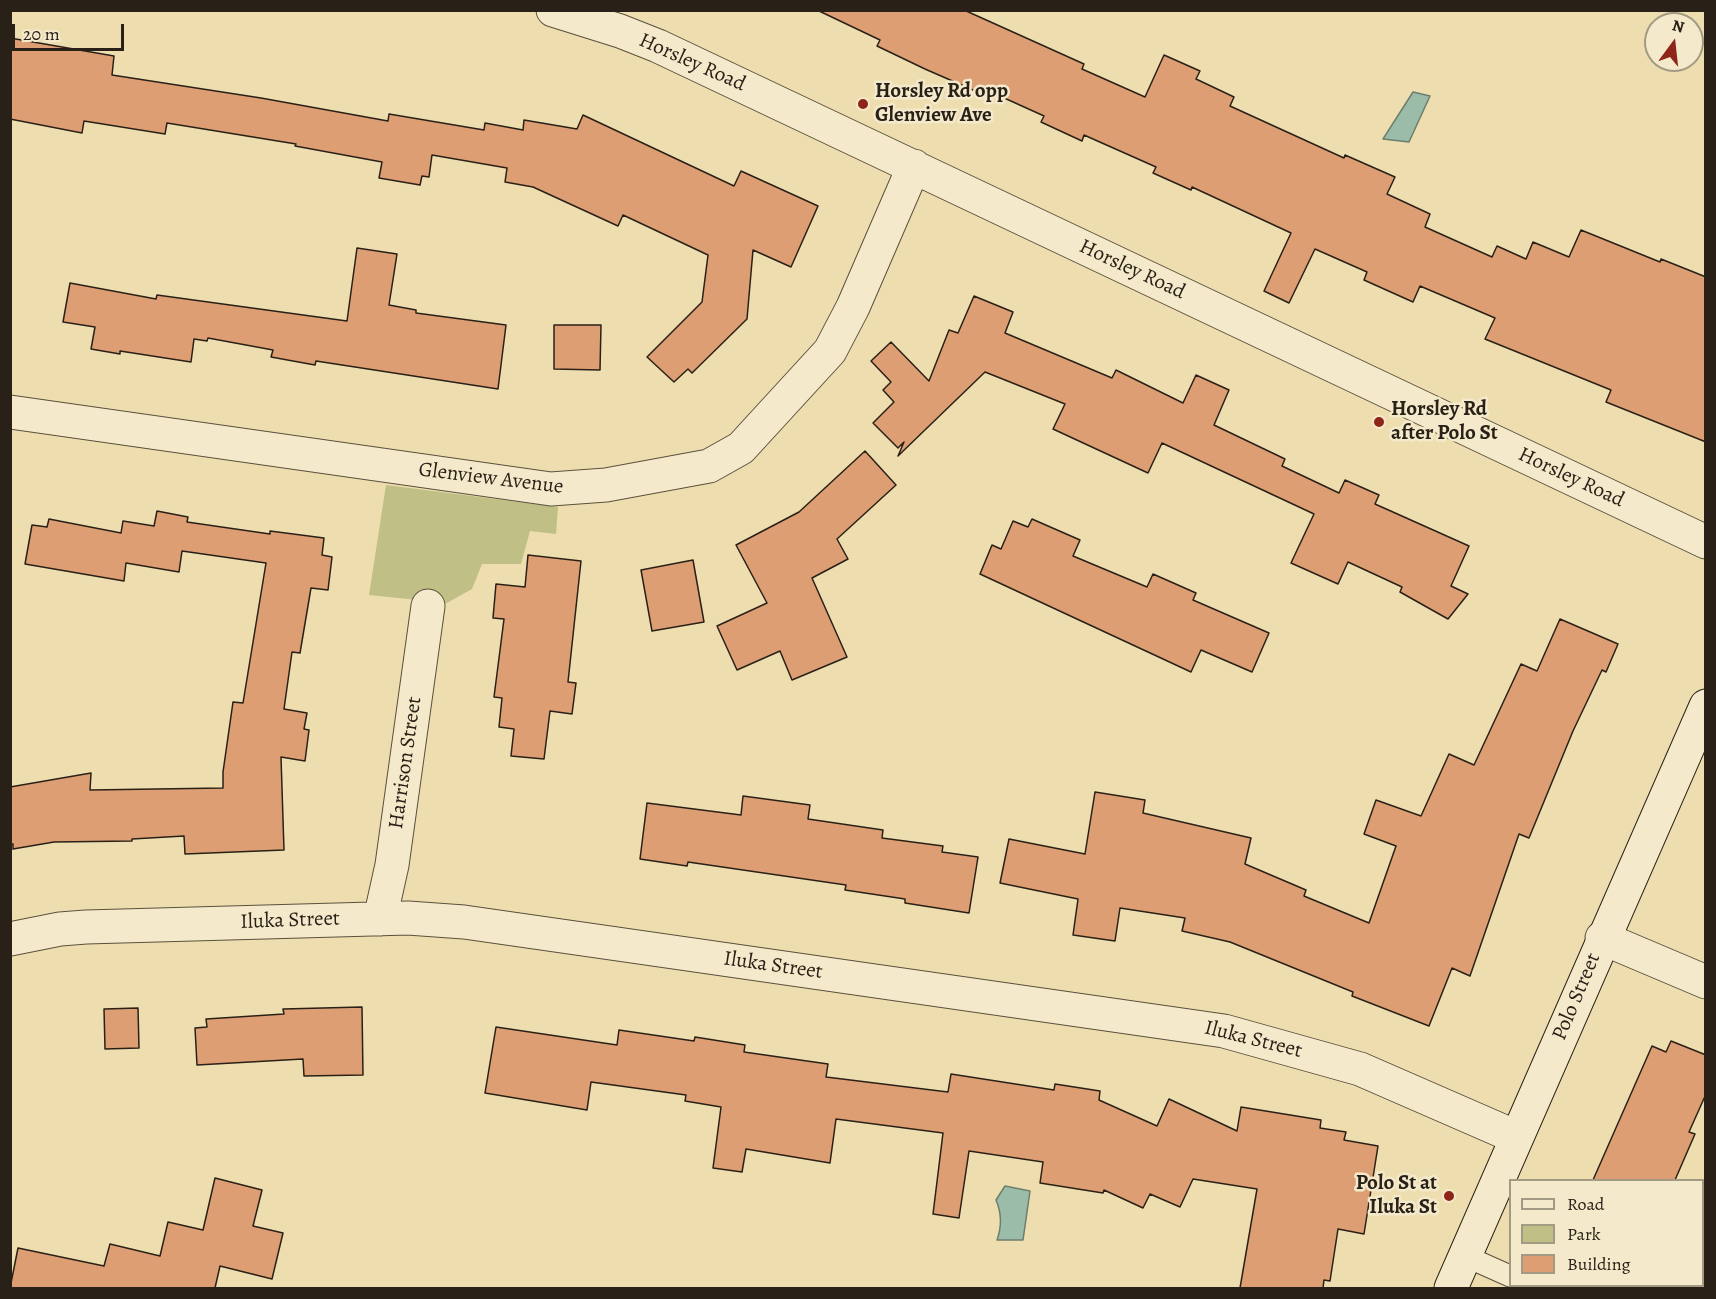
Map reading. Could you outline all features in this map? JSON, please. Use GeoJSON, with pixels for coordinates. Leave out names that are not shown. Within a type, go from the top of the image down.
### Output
{"type":"FeatureCollection","features":[{"type":"Feature","properties":{"kind":"street","name":"Horsley Road"},"geometry":{"type":"LineString","coordinates":[[553,10],[610,27],[658,46],[1706,542]]}},
{"type":"Feature","properties":{"kind":"street","name":"Glenview Avenue"},"geometry":{"type":"LineString","coordinates":[[10,412],[551,489],[606,485],[709,466],[741,448],[830,351],[853,307],[914,166]]}},
{"type":"Feature","properties":{"kind":"street","name":"Harrison Street"},"geometry":{"type":"LineString","coordinates":[[380,919],[392,865],[428,606]]}},
{"type":"Feature","properties":{"kind":"street","name":"Polo Street"},"geometry":{"type":"LineString","coordinates":[[1450,1288],[1706,706]]}},
{"type":"Feature","properties":{"kind":"street","name":"Iluka Street"},"geometry":{"type":"LineString","coordinates":[[10,939],[60,929],[86,927],[380,919],[464,922],[1224,1031],[1360,1069],[1516,1137]]}},
{"type":"Feature","properties":{"kind":"street"},"geometry":{"type":"LineString","coordinates":[[1602,938],[1706,982]]}},
{"type":"Feature","properties":{"kind":"lane"},"geometry":{"type":"LineString","coordinates":[[1465,1256],[1509,1276]]}},
{"type":"Feature","properties":{"kind":"green space"},"geometry":{"type":"Polygon","coordinates":[[[386,485],[558,507],[556,534],[530,531],[521,564],[482,564],[472,589],[447,603],[369,595],[386,485]]]}},
{"type":"Feature","properties":{"kind":"shaded area"},"geometry":{"type":"Polygon","coordinates":[[[1413,92],[1430,96],[1409,142],[1383,139],[1413,92]]]}},
{"type":"Feature","properties":{"kind":"shaded area"},"geometry":{"type":"Polygon","coordinates":[[[1005,1186],[1030,1191],[1023,1240],[997,1240],[1001,1220],[996,1200],[1005,1186]]]}},
{"type":"Feature","properties":{"kind":"building"},"geometry":{"type":"Polygon","coordinates":[[[817,10],[964,10],[1084,64],[1082,69],[1145,97],[1164,55],[1200,71],[1196,79],[1234,97],[1230,106],[1344,158],[1345,155],[1395,177],[1387,194],[1430,214],[1425,227],[1492,257],[1497,246],[1526,259],[1533,242],[1569,257],[1581,230],[1660,262],[1661,259],[1706,277],[1706,442],[1606,402],[1611,390],[1485,339],[1495,318],[1420,286],[1413,302],[1364,280],[1367,272],[1315,249],[1289,303],[1264,291],[1291,233],[1192,187],[1191,190],[1153,173],[1156,167],[1084,135],[1082,141],[1041,122],[1044,116],[991,92],[989,97],[925,69],[877,46],[880,40],[817,10]]]}},
{"type":"Feature","properties":{"kind":"building"},"geometry":{"type":"Polygon","coordinates":[[[10,38],[114,56],[112,75],[261,98],[388,121],[389,114],[484,130],[485,123],[523,130],[524,120],[577,129],[583,115],[734,186],[741,171],[818,206],[791,267],[753,250],[747,319],[692,373],[688,369],[674,382],[647,357],[702,302],[708,255],[623,215],[618,226],[533,187],[505,182],[507,168],[432,155],[429,177],[422,176],[420,185],[379,178],[382,162],[295,146],[296,144],[167,123],[165,134],[84,121],[82,133],[10,119],[10,38]]]}},
{"type":"Feature","properties":{"kind":"building"},"geometry":{"type":"Polygon","coordinates":[[[357,248],[397,254],[389,305],[416,310],[416,313],[506,325],[498,389],[316,361],[315,365],[271,357],[273,350],[208,338],[207,341],[194,339],[191,362],[120,351],[120,354],[91,349],[95,327],[63,322],[70,283],[156,299],[157,295],[347,321],[357,248]]]}},
{"type":"Feature","properties":{"kind":"building"},"geometry":{"type":"Polygon","coordinates":[[[974,296],[1013,312],[1005,333],[1112,378],[1116,370],[1183,403],[1196,375],[1229,390],[1214,425],[1285,459],[1282,466],[1339,493],[1345,480],[1379,495],[1375,504],[1469,546],[1451,586],[1468,594],[1448,619],[1400,592],[1402,587],[1348,562],[1338,584],[1291,563],[1314,514],[1162,443],[1148,473],[1053,429],[1065,404],[985,372],[898,456],[904,442],[898,448],[873,423],[894,402],[883,390],[891,382],[871,361],[891,342],[929,381],[949,330],[958,333],[974,296]]]}},
{"type":"Feature","properties":{"kind":"building"},"geometry":{"type":"Polygon","coordinates":[[[554,325],[601,325],[600,370],[554,369],[554,325]]]}},
{"type":"Feature","properties":{"kind":"building"},"geometry":{"type":"Polygon","coordinates":[[[865,451],[896,485],[837,539],[848,559],[812,578],[847,657],[792,680],[780,651],[737,670],[717,626],[767,603],[736,545],[799,512],[865,451]]]}},
{"type":"Feature","properties":{"kind":"building"},"geometry":{"type":"Polygon","coordinates":[[[157,511],[188,517],[187,522],[270,534],[270,531],[324,538],[322,555],[332,557],[328,590],[311,588],[300,653],[292,652],[284,709],[307,713],[304,729],[309,730],[305,761],[281,757],[284,850],[185,854],[184,836],[132,839],[132,841],[54,842],[13,849],[13,844],[10,844],[10,787],[91,773],[90,790],[223,788],[223,772],[233,702],[243,703],[266,563],[182,551],[179,572],[126,563],[124,581],[25,564],[32,525],[47,527],[49,519],[121,533],[123,521],[154,526],[157,511]]]}},
{"type":"Feature","properties":{"kind":"building"},"geometry":{"type":"Polygon","coordinates":[[[1032,519],[1080,540],[1073,556],[1147,587],[1153,574],[1196,593],[1193,600],[1269,633],[1252,672],[1201,650],[1191,672],[980,574],[992,545],[1001,549],[1013,521],[1028,527],[1032,519]]]}},
{"type":"Feature","properties":{"kind":"building"},"geometry":{"type":"Polygon","coordinates":[[[528,555],[581,561],[568,682],[576,683],[572,714],[550,711],[544,759],[511,756],[514,729],[499,727],[502,698],[494,697],[504,619],[493,618],[496,584],[525,587],[528,555]]]}},
{"type":"Feature","properties":{"kind":"building"},"geometry":{"type":"Polygon","coordinates":[[[693,560],[704,622],[652,631],[641,570],[693,560]]]}},
{"type":"Feature","properties":{"kind":"building"},"geometry":{"type":"Polygon","coordinates":[[[1560,619],[1618,644],[1606,672],[1602,670],[1573,731],[1529,838],[1519,834],[1470,976],[1452,968],[1429,1026],[1352,996],[1353,992],[1230,942],[1182,931],[1185,918],[1120,908],[1115,941],[1073,935],[1078,899],[1000,883],[1009,839],[1085,854],[1095,792],[1145,800],[1143,813],[1251,838],[1245,864],[1306,890],[1304,896],[1369,923],[1396,846],[1364,834],[1376,800],[1421,816],[1449,754],[1474,765],[1521,664],[1537,671],[1560,619]]]}},
{"type":"Feature","properties":{"kind":"building"},"geometry":{"type":"Polygon","coordinates":[[[743,796],[810,805],[808,819],[883,830],[882,838],[943,846],[942,852],[978,857],[969,913],[905,903],[905,899],[845,890],[846,885],[688,862],[687,866],[640,859],[647,803],[741,815],[743,796]]]}},
{"type":"Feature","properties":{"kind":"building"},"geometry":{"type":"Polygon","coordinates":[[[362,1007],[363,1075],[304,1076],[303,1059],[197,1065],[195,1028],[207,1027],[206,1019],[284,1014],[283,1009],[362,1007]]]}},
{"type":"Feature","properties":{"kind":"building"},"geometry":{"type":"Polygon","coordinates":[[[138,1008],[139,1048],[105,1049],[104,1009],[138,1008]]]}},
{"type":"Feature","properties":{"kind":"building"},"geometry":{"type":"Polygon","coordinates":[[[496,1027],[617,1045],[619,1030],[694,1041],[695,1037],[745,1045],[744,1052],[828,1064],[826,1077],[948,1092],[951,1074],[1054,1090],[1055,1084],[1100,1091],[1099,1100],[1157,1126],[1169,1099],[1237,1131],[1241,1107],[1321,1120],[1320,1128],[1346,1132],[1344,1140],[1378,1146],[1364,1234],[1338,1229],[1330,1281],[1324,1280],[1323,1288],[1240,1288],[1257,1189],[1193,1179],[1180,1207],[1150,1194],[1143,1208],[1104,1190],[1103,1193],[1040,1183],[1043,1162],[969,1151],[959,1218],[933,1214],[943,1133],[836,1119],[830,1163],[746,1149],[742,1172],[713,1168],[721,1107],[685,1101],[686,1095],[591,1082],[587,1110],[485,1093],[496,1027]]]}},
{"type":"Feature","properties":{"kind":"building"},"geometry":{"type":"Polygon","coordinates":[[[1671,1041],[1706,1055],[1706,1094],[1689,1132],[1695,1134],[1675,1179],[1593,1179],[1652,1046],[1666,1052],[1671,1041]]]}},
{"type":"Feature","properties":{"kind":"building"},"geometry":{"type":"Polygon","coordinates":[[[215,1178],[262,1190],[253,1226],[283,1233],[272,1279],[220,1266],[215,1288],[10,1288],[18,1248],[104,1266],[110,1244],[160,1256],[168,1222],[203,1230],[215,1178]]]}},
{"type":"Feature","properties":{"kind":"place","name":"Horsley Rd opp Glenview Ave"},"geometry":{"type":"Point","coordinates":[863,104]}},
{"type":"Feature","properties":{"kind":"place","name":"Horsley Rd after Polo St"},"geometry":{"type":"Point","coordinates":[1379,422]}},
{"type":"Feature","properties":{"kind":"place","name":"Polo St at Iluka St"},"geometry":{"type":"Point","coordinates":[1449,1196]}}]}
